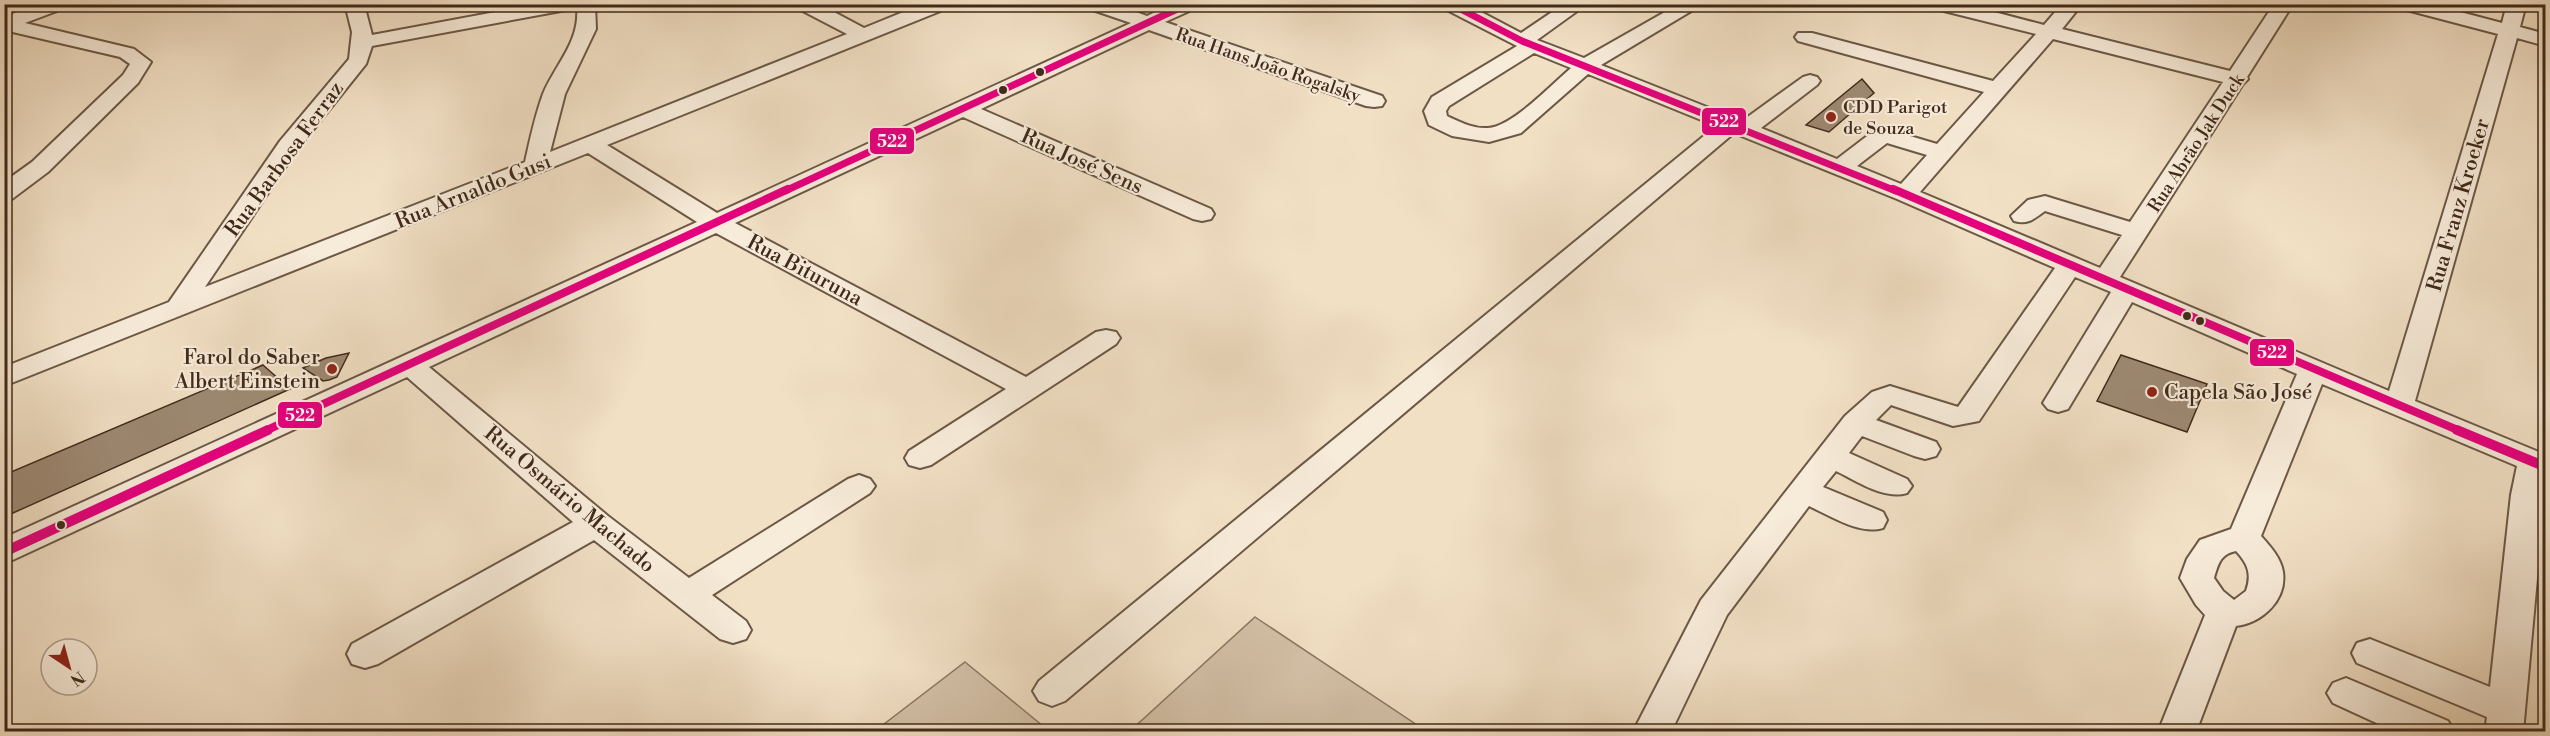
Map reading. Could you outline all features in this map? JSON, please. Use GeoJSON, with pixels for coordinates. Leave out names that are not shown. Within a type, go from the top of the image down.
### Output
{"type":"FeatureCollection","features":[{"type":"Feature","properties":{"kind":"street"},"geometry":{"type":"LineString","coordinates":[[5,24],[58,4]]}},
{"type":"Feature","properties":{"kind":"street"},"geometry":{"type":"LineString","coordinates":[[354,4],[361,22],[364,42],[572,4]]}},
{"type":"Feature","properties":{"kind":"street"},"geometry":{"type":"LineString","coordinates":[[535,166],[555,92],[582,47],[589,16],[586,4]]}},
{"type":"Feature","properties":{"kind":"street"},"geometry":{"type":"LineString","coordinates":[[804,4],[863,36]]}},
{"type":"Feature","properties":{"kind":"street","name":"Rua Arnaldo Gusi"},"geometry":{"type":"LineString","coordinates":[[4,377],[941,4]]}},
{"type":"Feature","properties":{"kind":"street","name":"Rua Hans João Rogalsky"},"geometry":{"type":"LineString","coordinates":[[1094,4],[1374,101]]}},
{"type":"Feature","properties":{"kind":"street"},"geometry":{"type":"LineString","coordinates":[[4,552],[1189,4]]}},
{"type":"Feature","properties":{"kind":"street"},"geometry":{"type":"LineString","coordinates":[[1578,4],[1527,43],[1440,102],[1435,111],[1437,120],[1460,131],[1489,135],[1513,129],[1585,66],[1694,4]]}},
{"type":"Feature","properties":{"kind":"street"},"geometry":{"type":"LineString","coordinates":[[1939,4],[2238,79]]}},
{"type":"Feature","properties":{"kind":"street"},"geometry":{"type":"LineString","coordinates":[[1905,194],[2073,4]]}},
{"type":"Feature","properties":{"kind":"street","name":"Rua Abrão Jak Duck"},"geometry":{"type":"LineString","coordinates":[[2058,403],[2116,285],[2137,232],[2238,79],[2284,4]]}},
{"type":"Feature","properties":{"kind":"street"},"geometry":{"type":"LineString","coordinates":[[2406,4],[2546,40]]}},
{"type":"Feature","properties":{"kind":"street","name":"Rua Franz Kroeker"},"geometry":{"type":"LineString","coordinates":[[2399,405],[2517,4]]}},
{"type":"Feature","properties":{"kind":"street"},"geometry":{"type":"LineString","coordinates":[[1463,6],[1527,43],[1905,194],[2313,370],[2539,464],[2527,495],[2505,720],[2370,653]]}},
{"type":"Feature","properties":{"kind":"street"},"geometry":{"type":"LineString","coordinates":[[5,24],[127,53],[141,62],[131,79],[48,159],[9,186]]}},
{"type":"Feature","properties":{"kind":"street"},"geometry":{"type":"LineString","coordinates":[[1805,37],[1997,89]]}},
{"type":"Feature","properties":{"kind":"street","name":"Rua Barbosa Ferraz"},"geometry":{"type":"LineString","coordinates":[[179,307],[288,146],[358,60],[364,42]]}},
{"type":"Feature","properties":{"kind":"street"},"geometry":{"type":"LineString","coordinates":[[1052,691],[1720,136],[1810,81]]}},
{"type":"Feature","properties":{"kind":"street","name":"Rua José Sens"},"geometry":{"type":"LineString","coordinates":[[963,109],[1202,214]]}},
{"type":"Feature","properties":{"kind":"street"},"geometry":{"type":"LineString","coordinates":[[1840,168],[1883,135],[1942,152]]}},
{"type":"Feature","properties":{"kind":"street","name":"Rua Bituruna"},"geometry":{"type":"LineString","coordinates":[[590,144],[717,223],[1027,389]]}},
{"type":"Feature","properties":{"kind":"street"},"geometry":{"type":"LineString","coordinates":[[2023,216],[2037,205],[2045,203],[2137,232]]}},
{"type":"Feature","properties":{"kind":"street"},"geometry":{"type":"LineString","coordinates":[[1654,728],[1713,609],[1856,423],[1882,398],[1890,395],[1953,417],[1968,414],[2070,265]]}},
{"type":"Feature","properties":{"kind":"street"},"geometry":{"type":"LineString","coordinates":[[920,458],[1106,338]]}},
{"type":"Feature","properties":{"kind":"street","name":"Rua Osmário Machado"},"geometry":{"type":"LineString","coordinates":[[410,365],[596,524],[733,630]]}},
{"type":"Feature","properties":{"kind":"street"},"geometry":{"type":"LineString","coordinates":[[2243,539],[2313,370]]}},
{"type":"Feature","properties":{"kind":"street"},"geometry":{"type":"LineString","coordinates":[[1856,423],[1925,449]]}},
{"type":"Feature","properties":{"kind":"street"},"geometry":{"type":"LineString","coordinates":[[1830,456],[1896,486]]}},
{"type":"Feature","properties":{"kind":"street"},"geometry":{"type":"LineString","coordinates":[[687,595],[859,486]]}},
{"type":"Feature","properties":{"kind":"street"},"geometry":{"type":"LineString","coordinates":[[1803,491],[1871,520]]}},
{"type":"Feature","properties":{"kind":"street"},"geometry":{"type":"LineString","coordinates":[[365,654],[596,524]]}},
{"type":"Feature","properties":{"kind":"street"},"geometry":{"type":"LineString","coordinates":[[2243,539],[2264,562],[2266,575],[2263,597],[2251,608],[2240,612],[2224,610],[2207,598],[2197,578],[2208,549],[2222,541],[2243,539]]}},
{"type":"Feature","properties":{"kind":"street"},"geometry":{"type":"LineString","coordinates":[[2177,732],[2224,610]]}},
{"type":"Feature","properties":{"kind":"street"},"geometry":{"type":"LineString","coordinates":[[2346,693],[2434,732]]}},
{"type":"Feature","properties":{"kind":"shaded area"},"geometry":{"type":"Polygon","coordinates":[[[1255,617],[1426,731],[1130,731],[1255,617]]]}},
{"type":"Feature","properties":{"kind":"shaded area"},"geometry":{"type":"Polygon","coordinates":[[[965,662],[1049,731],[875,731],[965,662]]]}},
{"type":"Feature","properties":{"kind":"building"},"geometry":{"type":"Polygon","coordinates":[[[1862,79],[1874,93],[1829,132],[1806,125],[1862,79]]]}},
{"type":"Feature","properties":{"kind":"building","name":"Farol do Saber Albert Einstein"},"geometry":{"type":"Polygon","coordinates":[[[349,353],[337,377],[329,380],[323,381],[303,368],[326,358],[349,353]]]}},
{"type":"Feature","properties":{"kind":"building","name":"Capela São José"},"geometry":{"type":"Polygon","coordinates":[[[2121,355],[2207,384],[2187,432],[2097,401],[2121,355]]]}},
{"type":"Feature","properties":{"kind":"building"},"geometry":{"type":"Polygon","coordinates":[[[263,365],[290,389],[4,517],[4,475],[263,365]]]}},
{"type":"Feature","properties":{"kind":"transit line","name":"522"},"geometry":{"type":"LineString","coordinates":[[4,552],[1188,4]]}},
{"type":"Feature","properties":{"kind":"transit line","name":"522"},"geometry":{"type":"LineString","coordinates":[[1451,4],[1522,41],[1905,194],[2313,370],[2546,467]]}},
{"type":"Feature","properties":{"kind":"place","name":"CDD Parigot de Souza"},"geometry":{"type":"Point","coordinates":[1831,117]}},
{"type":"Feature","properties":{"kind":"place","name":"Farol do Saber Albert Einstein"},"geometry":{"type":"Point","coordinates":[332,369]}},
{"type":"Feature","properties":{"kind":"place","name":"Capela São José"},"geometry":{"type":"Point","coordinates":[2152,392]}}]}
